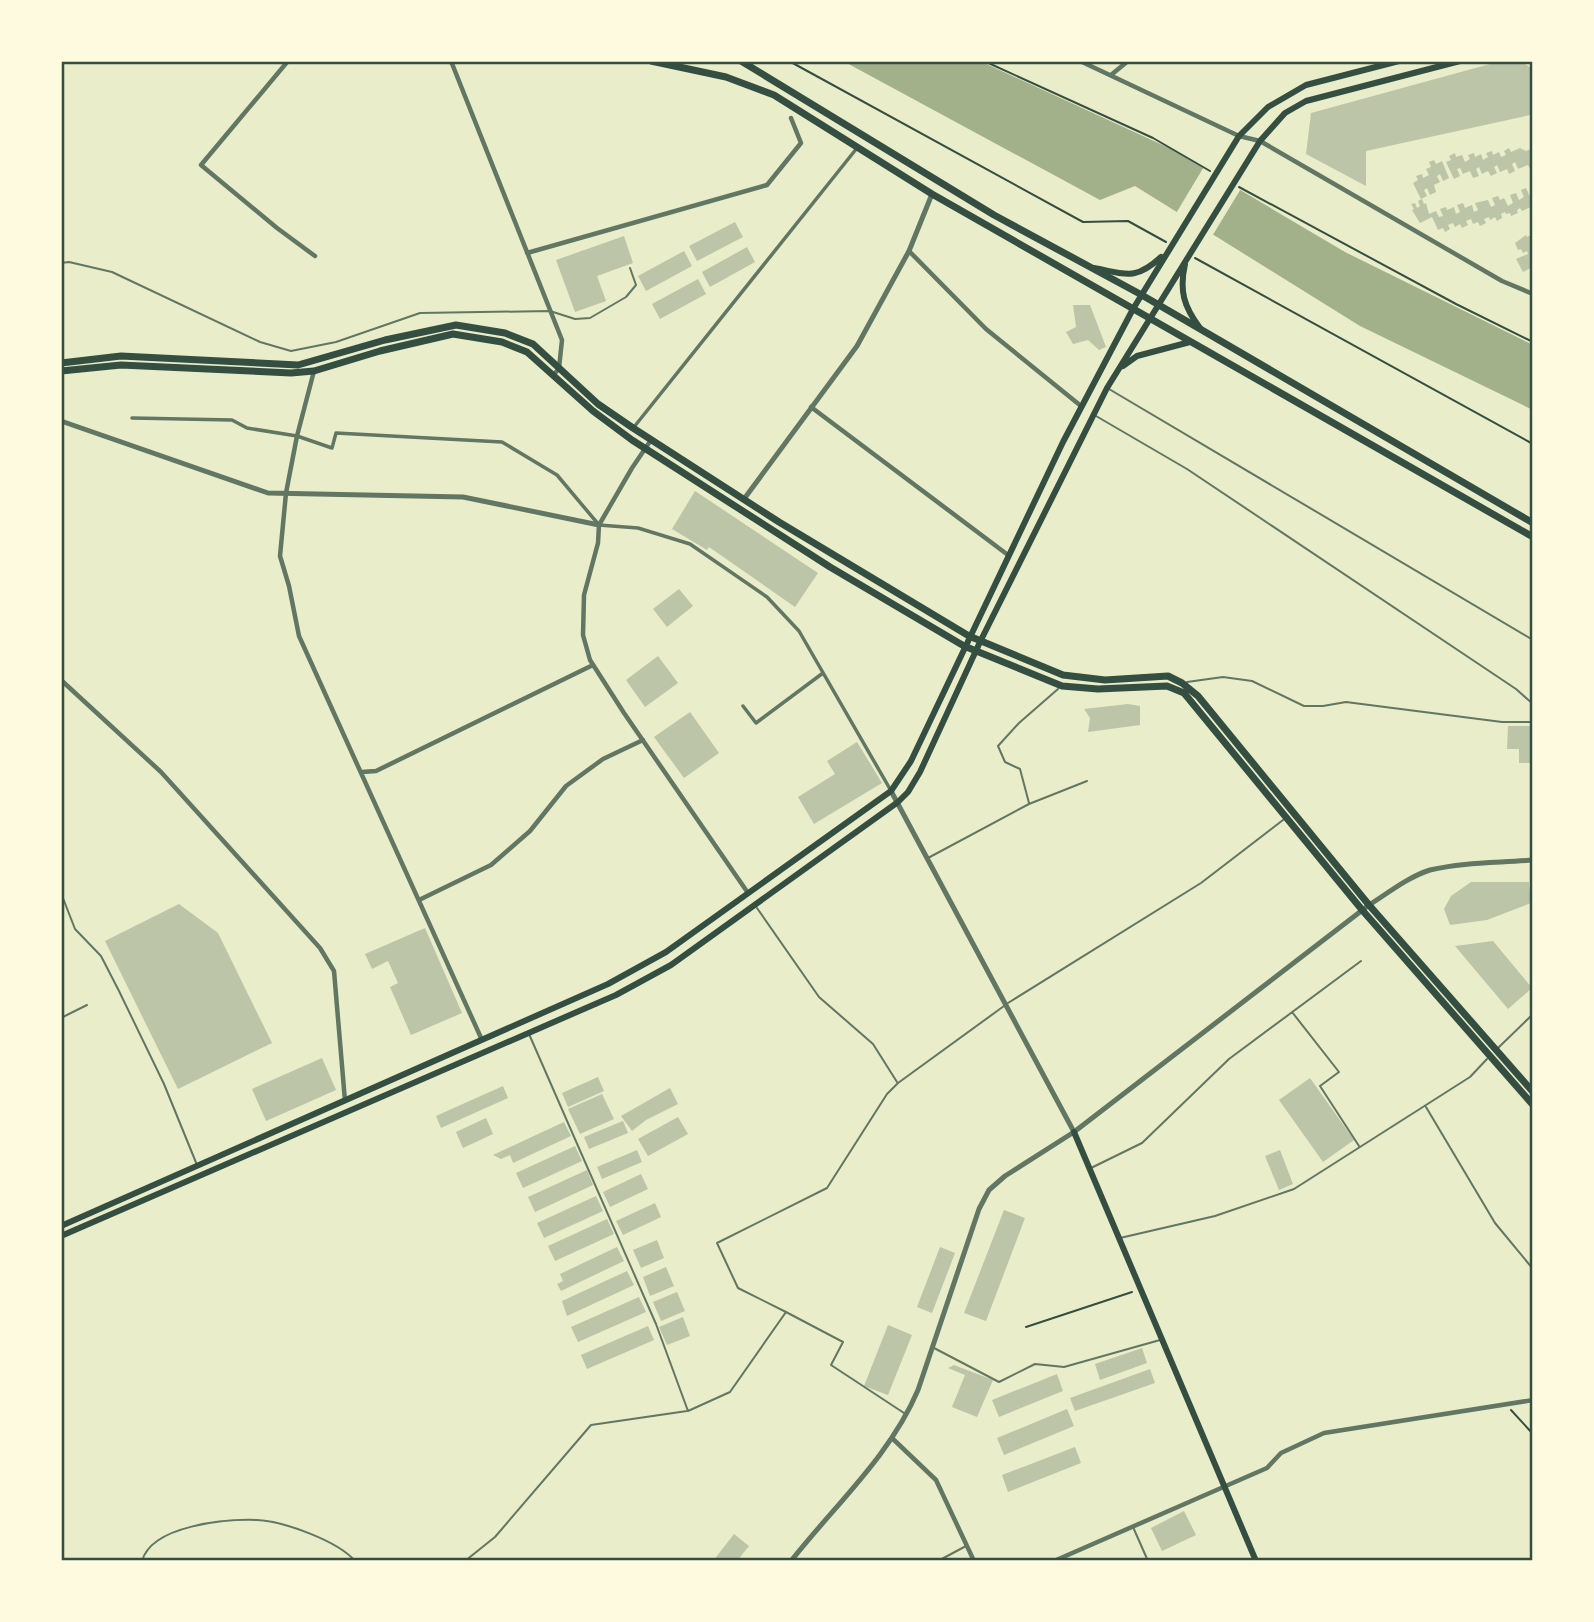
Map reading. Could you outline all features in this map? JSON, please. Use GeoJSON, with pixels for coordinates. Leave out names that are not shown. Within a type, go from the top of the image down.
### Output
{"type":"FeatureCollection","features":[{"type":"Feature","properties":{"kind":"main road"},"geometry":{"type":"LineString","coordinates":[[652,61],[726,77],[774,95],[932,194],[1533,537]]}},
{"type":"Feature","properties":{"kind":"main road"},"geometry":{"type":"LineString","coordinates":[[741,61],[994,215],[1140,294],[1533,523]]}},
{"type":"Feature","properties":{"kind":"main road"},"geometry":{"type":"LineString","coordinates":[[61,1226],[608,984],[666,952],[891,791],[911,761],[1008,555],[1140,294],[1240,136],[1268,107],[1306,85],[1399,61]]}},
{"type":"Feature","properties":{"kind":"main road"},"geometry":{"type":"LineString","coordinates":[[61,1236],[616,995],[671,965],[898,802],[908,792],[920,772],[975,652],[1107,388],[1260,141],[1285,113],[1307,101],[1460,61]]}},
{"type":"Feature","properties":{"kind":"main road"},"geometry":{"type":"LineString","coordinates":[[1087,267],[1138,275],[1167,251]]}},
{"type":"Feature","properties":{"kind":"main road"},"geometry":{"type":"LineString","coordinates":[[1186,259],[1182,296],[1201,330]]}},
{"type":"Feature","properties":{"kind":"main road"},"geometry":{"type":"LineString","coordinates":[[61,363],[121,356],[298,365],[385,340],[456,325],[505,333],[533,344],[598,404],[633,428],[744,499],[980,642],[1063,675],[1105,680],[1168,677],[1182,683],[1198,696],[1366,908]]}},
{"type":"Feature","properties":{"kind":"main road"},"geometry":{"type":"LineString","coordinates":[[61,371],[121,365],[291,373],[314,371],[380,351],[453,334],[502,342],[527,352],[593,411],[645,449],[835,569],[975,652],[1062,686],[1098,689],[1167,685],[1184,693],[1287,817],[1493,1053],[1533,1105]]}},
{"type":"Feature","properties":{"kind":"main road"},"geometry":{"type":"LineString","coordinates":[[1118,369],[1137,356],[1190,342]]}},
{"type":"Feature","properties":{"kind":"main road"},"geometry":{"type":"LineString","coordinates":[[1493,1053],[1533,1092]]}},
{"type":"Feature","properties":{"kind":"main road"},"geometry":{"type":"LineString","coordinates":[[1074,1132],[1256,1561]]}},
{"type":"Feature","properties":{"kind":"street"},"geometry":{"type":"LineString","coordinates":[[288,61],[201,165],[315,257]]}},
{"type":"Feature","properties":{"kind":"street"},"geometry":{"type":"LineString","coordinates":[[451,61],[562,340],[559,368],[553,376]]}},
{"type":"Feature","properties":{"kind":"street"},"geometry":{"type":"LineString","coordinates":[[1080,61],[1240,136],[1260,141],[1502,281],[1533,294]]}},
{"type":"Feature","properties":{"kind":"street"},"geometry":{"type":"LineString","coordinates":[[1111,75],[1128,61]]}},
{"type":"Feature","properties":{"kind":"street"},"geometry":{"type":"LineString","coordinates":[[527,253],[767,185],[801,143],[791,118]]}},
{"type":"Feature","properties":{"kind":"street"},"geometry":{"type":"LineString","coordinates":[[633,428],[857,148]]}},
{"type":"Feature","properties":{"kind":"street"},"geometry":{"type":"LineString","coordinates":[[744,499],[857,346],[909,251],[932,194]]}},
{"type":"Feature","properties":{"kind":"street"},"geometry":{"type":"LineString","coordinates":[[909,251],[986,329],[1082,407]]}},
{"type":"Feature","properties":{"kind":"street"},"geometry":{"type":"LineString","coordinates":[[314,371],[297,436],[286,494],[279,556],[289,586],[299,636],[482,1041]]}},
{"type":"Feature","properties":{"kind":"street"},"geometry":{"type":"LineString","coordinates":[[811,407],[1008,555]]}},
{"type":"Feature","properties":{"kind":"street"},"geometry":{"type":"LineString","coordinates":[[132,418],[232,420],[247,428],[297,436],[332,448],[336,432],[502,442],[557,475],[599,525]]}},
{"type":"Feature","properties":{"kind":"street"},"geometry":{"type":"LineString","coordinates":[[61,421],[268,493],[463,497],[599,525],[638,528],[690,544],[767,597],[799,631],[898,802],[1074,1132]]}},
{"type":"Feature","properties":{"kind":"street"},"geometry":{"type":"LineString","coordinates":[[652,440],[599,525],[598,543],[584,595],[583,635],[593,665],[748,893]]}},
{"type":"Feature","properties":{"kind":"street"},"geometry":{"type":"LineString","coordinates":[[362,772],[376,771],[593,665]]}},
{"type":"Feature","properties":{"kind":"street"},"geometry":{"type":"LineString","coordinates":[[743,706],[756,723],[823,673]]}},
{"type":"Feature","properties":{"kind":"street"},"geometry":{"type":"LineString","coordinates":[[61,680],[161,772],[320,948],[334,971],[345,1101]]}},
{"type":"Feature","properties":{"kind":"street"},"geometry":{"type":"LineString","coordinates":[[419,901],[491,866],[530,831],[566,786],[603,760],[643,740]]}},
{"type":"Feature","properties":{"kind":"street"},"geometry":{"type":"LineString","coordinates":[[791,1561],[893,1439],[908,1416],[979,1209],[989,1190],[1005,1176],[1074,1132],[1366,908],[1407,881],[1429,871],[1453,867],[1533,860]]}},
{"type":"Feature","properties":{"kind":"street"},"geometry":{"type":"LineString","coordinates":[[1054,1561],[1267,1468],[1281,1453],[1324,1433],[1533,1401]]}},
{"type":"Feature","properties":{"kind":"street"},"geometry":{"type":"LineString","coordinates":[[893,1439],[936,1480],[974,1561]]}},
{"type":"Feature","properties":{"kind":"lane"},"geometry":{"type":"LineString","coordinates":[[1533,179],[1533,187]]}},
{"type":"Feature","properties":{"kind":"lane"},"geometry":{"type":"LineString","coordinates":[[61,263],[69,262],[112,272],[260,342],[291,351],[336,342],[420,313],[550,311],[575,319],[590,318],[626,297],[636,285],[630,268]]}},
{"type":"Feature","properties":{"kind":"lane"},"geometry":{"type":"LineString","coordinates":[[1107,388],[1533,640]]}},
{"type":"Feature","properties":{"kind":"lane"},"geometry":{"type":"LineString","coordinates":[[1093,414],[1187,470],[1392,605],[1516,689],[1533,704]]}},
{"type":"Feature","properties":{"kind":"lane"},"geometry":{"type":"LineString","coordinates":[[1182,683],[1223,677],[1252,681],[1304,706],[1346,702],[1502,722],[1533,722]]}},
{"type":"Feature","properties":{"kind":"lane"},"geometry":{"type":"LineString","coordinates":[[1030,804],[1020,769],[1005,762],[998,746],[1018,723],[1062,686]]}},
{"type":"Feature","properties":{"kind":"lane"},"geometry":{"type":"LineString","coordinates":[[928,858],[1030,804],[1087,781]]}},
{"type":"Feature","properties":{"kind":"lane"},"geometry":{"type":"LineString","coordinates":[[908,1416],[831,1365],[843,1342],[738,1288],[717,1243],[827,1188],[887,1094],[898,1083],[1007,1004],[1201,883],[1287,817]]}},
{"type":"Feature","properties":{"kind":"lane"},"geometry":{"type":"LineString","coordinates":[[61,893],[75,929],[101,956],[124,1001],[164,1084],[197,1166]]}},
{"type":"Feature","properties":{"kind":"lane"},"geometry":{"type":"LineString","coordinates":[[755,906],[819,997],[873,1044],[898,1083]]}},
{"type":"Feature","properties":{"kind":"lane"},"geometry":{"type":"LineString","coordinates":[[1090,1168],[1142,1143],[1228,1059],[1361,961]]}},
{"type":"Feature","properties":{"kind":"lane"},"geometry":{"type":"LineString","coordinates":[[61,1018],[87,1005]]}},
{"type":"Feature","properties":{"kind":"lane"},"geometry":{"type":"LineString","coordinates":[[1292,1012],[1339,1072],[1320,1086],[1360,1147]]}},
{"type":"Feature","properties":{"kind":"lane"},"geometry":{"type":"LineString","coordinates":[[1119,1238],[1215,1216],[1294,1189],[1470,1077],[1533,1014]]}},
{"type":"Feature","properties":{"kind":"lane"},"geometry":{"type":"LineString","coordinates":[[529,1034],[656,1324],[688,1411]]}},
{"type":"Feature","properties":{"kind":"lane"},"geometry":{"type":"LineString","coordinates":[[1426,1106],[1495,1223],[1533,1269]]}},
{"type":"Feature","properties":{"kind":"lane"},"geometry":{"type":"LineString","coordinates":[[465,1561],[495,1537],[591,1425],[688,1411],[730,1392],[786,1312]]}},
{"type":"Feature","properties":{"kind":"lane"},"geometry":{"type":"LineString","coordinates":[[933,1348],[999,1382],[1035,1364],[1064,1367],[1161,1340]]}},
{"type":"Feature","properties":{"kind":"lane"},"geometry":{"type":"LineString","coordinates":[[142,1561],[145,1552],[159,1539],[181,1529],[259,1520],[333,1542],[355,1561]]}},
{"type":"Feature","properties":{"kind":"lane"},"geometry":{"type":"LineString","coordinates":[[1133,1526],[1148,1561]]}},
{"type":"Feature","properties":{"kind":"lane"},"geometry":{"type":"LineString","coordinates":[[938,1561],[967,1546]]}},
{"type":"Feature","properties":{"kind":"path"},"geometry":{"type":"LineString","coordinates":[[984,61],[1153,138],[1210,171]]}},
{"type":"Feature","properties":{"kind":"path"},"geometry":{"type":"LineString","coordinates":[[1233,184],[1456,304],[1533,342]]}},
{"type":"Feature","properties":{"kind":"path"},"geometry":{"type":"LineString","coordinates":[[1026,1327],[1140,1290]]}},
{"type":"Feature","properties":{"kind":"path"},"geometry":{"type":"LineString","coordinates":[[1506,1404],[1533,1434]]}},
{"type":"Feature","properties":{"kind":"shaded area"},"geometry":{"type":"Polygon","coordinates":[[[843,61],[980,61],[1169,148],[1345,252],[1533,345],[1533,410],[1360,326],[1135,186],[1100,200],[843,61]]]}},
{"type":"Feature","properties":{"kind":"pier"},"geometry":{"type":"Polygon","coordinates":[[[1205,165],[1242,187],[1211,238],[1175,215],[1205,165]]]}},
{"type":"Feature","properties":{"kind":"building"},"geometry":{"type":"Polygon","coordinates":[[[1501,61],[1520,61],[1533,69],[1533,112],[1530,115],[1366,151],[1366,186],[1306,154],[1311,113],[1501,61]]]}},
{"type":"Feature","properties":{"kind":"building"},"geometry":{"type":"Polygon","coordinates":[[[1509,148],[1511,152],[1520,148],[1526,151],[1533,148],[1533,168],[1530,169],[1528,165],[1518,169],[1515,162],[1512,164],[1515,171],[1509,174],[1507,169],[1500,172],[1497,165],[1494,167],[1497,173],[1491,176],[1488,171],[1482,174],[1479,167],[1476,169],[1479,176],[1473,178],[1470,171],[1463,174],[1460,168],[1457,169],[1460,176],[1454,179],[1446,162],[1451,160],[1449,156],[1455,153],[1456,157],[1462,155],[1465,162],[1470,159],[1468,155],[1474,153],[1475,157],[1481,154],[1483,160],[1488,157],[1486,153],[1492,151],[1493,155],[1499,152],[1501,157],[1506,155],[1504,151],[1509,148]]]}},
{"type":"Feature","properties":{"kind":"building"},"geometry":{"type":"Polygon","coordinates":[[[1434,160],[1436,164],[1442,161],[1449,178],[1443,181],[1440,174],[1437,176],[1440,182],[1434,185],[1436,192],[1430,195],[1427,188],[1424,190],[1427,196],[1421,199],[1413,183],[1418,180],[1416,176],[1422,174],[1423,178],[1429,175],[1426,169],[1431,167],[1429,162],[1434,160]]]}},
{"type":"Feature","properties":{"kind":"building"},"geometry":{"type":"Polygon","coordinates":[[[1526,188],[1533,203],[1530,204],[1531,207],[1522,211],[1520,208],[1518,213],[1511,216],[1505,212],[1497,221],[1495,217],[1490,220],[1489,217],[1484,219],[1486,223],[1480,226],[1478,222],[1473,224],[1471,219],[1466,221],[1468,225],[1462,228],[1460,224],[1455,227],[1453,223],[1448,225],[1450,229],[1445,232],[1443,228],[1438,230],[1432,217],[1420,223],[1411,204],[1415,203],[1417,208],[1420,206],[1418,201],[1422,199],[1429,214],[1436,211],[1439,217],[1443,216],[1440,209],[1454,207],[1456,214],[1460,212],[1457,205],[1463,203],[1465,208],[1472,205],[1474,212],[1478,210],[1475,203],[1488,200],[1491,207],[1495,205],[1492,198],[1498,196],[1500,200],[1504,198],[1508,206],[1513,203],[1510,195],[1516,193],[1519,200],[1524,197],[1521,190],[1526,188]]]}},
{"type":"Feature","properties":{"kind":"building"},"geometry":{"type":"Polygon","coordinates":[[[735,222],[743,237],[697,261],[689,246],[735,222]]]}},
{"type":"Feature","properties":{"kind":"building"},"geometry":{"type":"Polygon","coordinates":[[[1533,234],[1533,267],[1523,272],[1516,259],[1528,254],[1527,251],[1523,253],[1521,249],[1518,250],[1515,243],[1526,235],[1527,237],[1533,234]]]}},
{"type":"Feature","properties":{"kind":"building"},"geometry":{"type":"Polygon","coordinates":[[[624,236],[633,263],[597,276],[606,301],[575,312],[556,260],[624,236]]]}},
{"type":"Feature","properties":{"kind":"building"},"geometry":{"type":"Polygon","coordinates":[[[747,247],[755,262],[710,287],[702,272],[747,247]]]}},
{"type":"Feature","properties":{"kind":"building"},"geometry":{"type":"Polygon","coordinates":[[[684,251],[692,266],[646,291],[638,276],[684,251]]]}},
{"type":"Feature","properties":{"kind":"building"},"geometry":{"type":"Polygon","coordinates":[[[698,279],[706,294],[660,319],[652,304],[698,279]]]}},
{"type":"Feature","properties":{"kind":"building"},"geometry":{"type":"Polygon","coordinates":[[[1073,305],[1090,305],[1106,347],[1099,350],[1088,340],[1073,344],[1066,332],[1076,327],[1073,305]]]}},
{"type":"Feature","properties":{"kind":"building"},"geometry":{"type":"Polygon","coordinates":[[[695,491],[818,573],[795,607],[709,547],[707,550],[672,529],[695,491]]]}},
{"type":"Feature","properties":{"kind":"building"},"geometry":{"type":"Polygon","coordinates":[[[679,589],[693,606],[667,627],[653,609],[679,589]]]}},
{"type":"Feature","properties":{"kind":"building"},"geometry":{"type":"Polygon","coordinates":[[[658,656],[678,683],[645,707],[626,680],[658,656]]]}},
{"type":"Feature","properties":{"kind":"building"},"geometry":{"type":"Polygon","coordinates":[[[1128,704],[1140,706],[1140,725],[1088,732],[1090,718],[1084,709],[1128,704]]]}},
{"type":"Feature","properties":{"kind":"building"},"geometry":{"type":"Polygon","coordinates":[[[690,712],[719,753],[684,778],[654,737],[690,712]]]}},
{"type":"Feature","properties":{"kind":"building"},"geometry":{"type":"Polygon","coordinates":[[[1508,726],[1533,726],[1533,763],[1519,763],[1519,749],[1507,749],[1508,726]]]}},
{"type":"Feature","properties":{"kind":"building"},"geometry":{"type":"Polygon","coordinates":[[[857,742],[882,783],[814,824],[798,797],[835,774],[827,761],[857,742]]]}},
{"type":"Feature","properties":{"kind":"building"},"geometry":{"type":"Polygon","coordinates":[[[1471,882],[1529,882],[1531,903],[1487,920],[1450,925],[1444,909],[1451,896],[1471,882]]]}},
{"type":"Feature","properties":{"kind":"building"},"geometry":{"type":"Polygon","coordinates":[[[179,904],[218,933],[272,1043],[178,1089],[105,941],[179,904]]]}},
{"type":"Feature","properties":{"kind":"building"},"geometry":{"type":"Polygon","coordinates":[[[425,928],[462,1013],[411,1035],[390,987],[398,983],[388,961],[372,969],[365,954],[425,928]]]}},
{"type":"Feature","properties":{"kind":"building"},"geometry":{"type":"Polygon","coordinates":[[[1493,941],[1532,988],[1508,1009],[1455,946],[1493,941]]]}},
{"type":"Feature","properties":{"kind":"building"},"geometry":{"type":"Polygon","coordinates":[[[322,1058],[336,1090],[266,1121],[252,1089],[322,1058]]]}},
{"type":"Feature","properties":{"kind":"building"},"geometry":{"type":"Polygon","coordinates":[[[598,1077],[604,1091],[568,1107],[562,1093],[598,1077]]]}},
{"type":"Feature","properties":{"kind":"building"},"geometry":{"type":"Polygon","coordinates":[[[1310,1078],[1354,1140],[1323,1162],[1279,1100],[1310,1078]]]}},
{"type":"Feature","properties":{"kind":"building"},"geometry":{"type":"Polygon","coordinates":[[[503,1086],[508,1098],[441,1128],[436,1116],[503,1086]]]}},
{"type":"Feature","properties":{"kind":"building"},"geometry":{"type":"Polygon","coordinates":[[[670,1088],[678,1104],[646,1120],[632,1131],[621,1116],[670,1088]]]}},
{"type":"Feature","properties":{"kind":"building"},"geometry":{"type":"Polygon","coordinates":[[[602,1094],[614,1119],[580,1134],[568,1109],[602,1094]]]}},
{"type":"Feature","properties":{"kind":"building"},"geometry":{"type":"Polygon","coordinates":[[[678,1117],[688,1134],[648,1156],[638,1139],[678,1117]]]}},
{"type":"Feature","properties":{"kind":"building"},"geometry":{"type":"Polygon","coordinates":[[[486,1118],[493,1134],[463,1148],[456,1132],[486,1118]]]}},
{"type":"Feature","properties":{"kind":"building"},"geometry":{"type":"Polygon","coordinates":[[[623,1121],[628,1133],[589,1149],[584,1137],[623,1121]]]}},
{"type":"Feature","properties":{"kind":"building"},"geometry":{"type":"Polygon","coordinates":[[[564,1122],[571,1136],[513,1163],[510,1155],[501,1159],[493,1155],[564,1122]]]}},
{"type":"Feature","properties":{"kind":"building"},"geometry":{"type":"Polygon","coordinates":[[[575,1146],[582,1161],[523,1188],[516,1173],[575,1146]]]}},
{"type":"Feature","properties":{"kind":"building"},"geometry":{"type":"Polygon","coordinates":[[[637,1150],[642,1162],[602,1179],[597,1167],[637,1150]]]}},
{"type":"Feature","properties":{"kind":"building"},"geometry":{"type":"Polygon","coordinates":[[[1280,1150],[1293,1184],[1279,1190],[1265,1156],[1280,1150]]]}},
{"type":"Feature","properties":{"kind":"building"},"geometry":{"type":"Polygon","coordinates":[[[587,1170],[593,1185],[535,1212],[528,1197],[587,1170]]]}},
{"type":"Feature","properties":{"kind":"building"},"geometry":{"type":"Polygon","coordinates":[[[641,1174],[648,1189],[610,1207],[603,1192],[641,1174]]]}},
{"type":"Feature","properties":{"kind":"building"},"geometry":{"type":"Polygon","coordinates":[[[596,1196],[603,1211],[544,1238],[537,1223],[596,1196]]]}},
{"type":"Feature","properties":{"kind":"building"},"geometry":{"type":"Polygon","coordinates":[[[655,1203],[661,1217],[623,1235],[616,1221],[655,1203]]]}},
{"type":"Feature","properties":{"kind":"building"},"geometry":{"type":"Polygon","coordinates":[[[1004,1210],[1025,1218],[986,1321],[964,1313],[1004,1210]]]}},
{"type":"Feature","properties":{"kind":"building"},"geometry":{"type":"Polygon","coordinates":[[[607,1219],[614,1234],[555,1261],[548,1246],[607,1219]]]}},
{"type":"Feature","properties":{"kind":"building"},"geometry":{"type":"Polygon","coordinates":[[[657,1240],[664,1258],[641,1268],[633,1250],[657,1240]]]}},
{"type":"Feature","properties":{"kind":"building"},"geometry":{"type":"Polygon","coordinates":[[[617,1247],[624,1261],[561,1291],[557,1284],[563,1281],[560,1274],[617,1247]]]}},
{"type":"Feature","properties":{"kind":"building"},"geometry":{"type":"Polygon","coordinates":[[[940,1247],[955,1253],[932,1313],[917,1307],[940,1247]]]}},
{"type":"Feature","properties":{"kind":"building"},"geometry":{"type":"Polygon","coordinates":[[[666,1267],[674,1286],[650,1296],[643,1277],[666,1267]]]}},
{"type":"Feature","properties":{"kind":"building"},"geometry":{"type":"Polygon","coordinates":[[[627,1271],[634,1285],[567,1316],[562,1301],[627,1271]]]}},
{"type":"Feature","properties":{"kind":"building"},"geometry":{"type":"Polygon","coordinates":[[[677,1292],[685,1311],[661,1321],[653,1302],[677,1292]]]}},
{"type":"Feature","properties":{"kind":"building"},"geometry":{"type":"Polygon","coordinates":[[[639,1297],[646,1312],[578,1342],[571,1327],[639,1297]]]}},
{"type":"Feature","properties":{"kind":"building"},"geometry":{"type":"Polygon","coordinates":[[[683,1317],[690,1336],[667,1345],[659,1327],[683,1317]]]}},
{"type":"Feature","properties":{"kind":"building"},"geometry":{"type":"Polygon","coordinates":[[[888,1325],[912,1335],[888,1395],[864,1386],[888,1325]]]}},
{"type":"Feature","properties":{"kind":"building"},"geometry":{"type":"Polygon","coordinates":[[[648,1326],[654,1340],[587,1369],[581,1355],[648,1326]]]}},
{"type":"Feature","properties":{"kind":"building"},"geometry":{"type":"Polygon","coordinates":[[[1142,1348],[1147,1363],[1100,1380],[1095,1364],[1142,1348]]]}},
{"type":"Feature","properties":{"kind":"building"},"geometry":{"type":"Polygon","coordinates":[[[954,1365],[993,1380],[977,1417],[952,1407],[965,1375],[948,1368],[954,1365]]]}},
{"type":"Feature","properties":{"kind":"building"},"geometry":{"type":"Polygon","coordinates":[[[1150,1369],[1155,1383],[1075,1411],[1070,1398],[1150,1369]]]}},
{"type":"Feature","properties":{"kind":"building"},"geometry":{"type":"Polygon","coordinates":[[[1057,1374],[1063,1391],[999,1417],[992,1400],[1057,1374]]]}},
{"type":"Feature","properties":{"kind":"building"},"geometry":{"type":"Polygon","coordinates":[[[1067,1409],[1074,1426],[1004,1455],[997,1438],[1067,1409]]]}},
{"type":"Feature","properties":{"kind":"building"},"geometry":{"type":"Polygon","coordinates":[[[1075,1447],[1081,1463],[1008,1492],[1002,1475],[1075,1447]]]}},
{"type":"Feature","properties":{"kind":"building"},"geometry":{"type":"Polygon","coordinates":[[[1184,1511],[1196,1535],[1162,1551],[1151,1528],[1184,1511]]]}},
{"type":"Feature","properties":{"kind":"building"},"geometry":{"type":"Polygon","coordinates":[[[734,1534],[749,1546],[737,1561],[713,1561],[734,1534]]]}}]}
